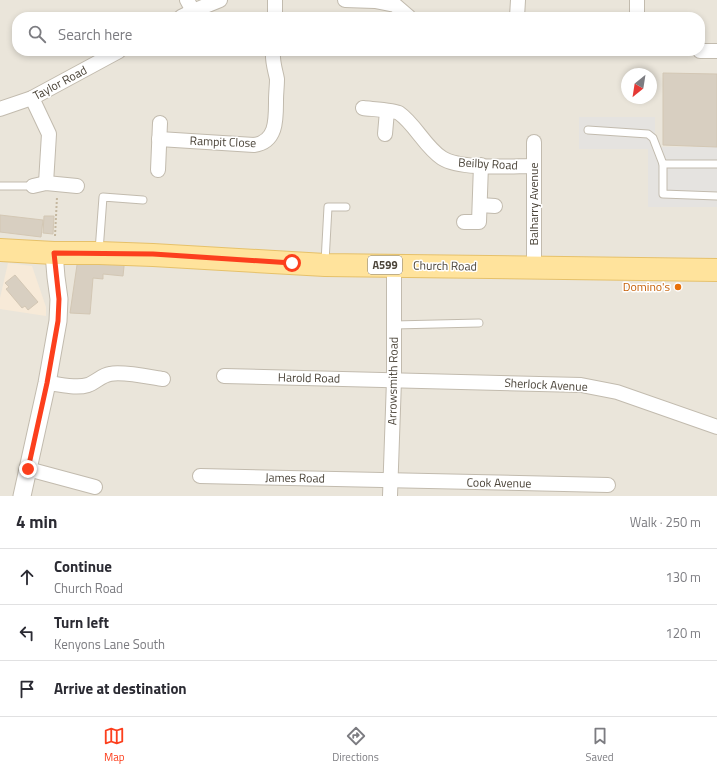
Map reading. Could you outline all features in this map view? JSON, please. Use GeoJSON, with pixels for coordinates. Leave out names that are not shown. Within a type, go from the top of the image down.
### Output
{"type":"FeatureCollection","features":[{"type":"Feature","properties":{"kind":"main road","name":"A599"},"geometry":{"type":"LineString","coordinates":[[0,250],[54,253]]}},
{"type":"Feature","properties":{"kind":"main road","name":"Church Road"},"geometry":{"type":"LineString","coordinates":[[54,253],[153,254],[325,265],[717,270]]}},
{"type":"Feature","properties":{"kind":"street"},"geometry":{"type":"LineString","coordinates":[[187,9],[220,0]]}},
{"type":"Feature","properties":{"kind":"street"},"geometry":{"type":"LineString","coordinates":[[275,12],[276,0]]}},
{"type":"Feature","properties":{"kind":"street"},"geometry":{"type":"LineString","coordinates":[[345,0],[375,1],[395,5],[403,12]]}},
{"type":"Feature","properties":{"kind":"street"},"geometry":{"type":"LineString","coordinates":[[518,0],[518,12]]}},
{"type":"Feature","properties":{"kind":"street"},"geometry":{"type":"LineString","coordinates":[[637,0],[637,12]]}},
{"type":"Feature","properties":{"kind":"street"},"geometry":{"type":"LineString","coordinates":[[705,51],[717,51]]}},
{"type":"Feature","properties":{"kind":"street","name":"Taylor Road"},"geometry":{"type":"LineString","coordinates":[[0,109],[32,98],[110,56]]}},
{"type":"Feature","properties":{"kind":"street","name":"Rampit Close"},"geometry":{"type":"LineString","coordinates":[[159,139],[254,145],[262,144],[276,125],[277,79],[272,56]]}},
{"type":"Feature","properties":{"kind":"street"},"geometry":{"type":"LineString","coordinates":[[32,98],[49,134],[46,184],[77,186]]}},
{"type":"Feature","properties":{"kind":"street"},"geometry":{"type":"LineString","coordinates":[[363,108],[386,111],[385,134]]}},
{"type":"Feature","properties":{"kind":"street","name":"Beilby Road"},"geometry":{"type":"LineString","coordinates":[[386,111],[398,113],[425,142],[443,158],[460,164],[534,166]]}},
{"type":"Feature","properties":{"kind":"street"},"geometry":{"type":"LineString","coordinates":[[158,170],[160,123]]}},
{"type":"Feature","properties":{"kind":"street","name":"Balharry Avenue"},"geometry":{"type":"LineString","coordinates":[[534,142],[534,267]]}},
{"type":"Feature","properties":{"kind":"street"},"geometry":{"type":"LineString","coordinates":[[464,222],[479,222],[481,165]]}},
{"type":"Feature","properties":{"kind":"street"},"geometry":{"type":"LineString","coordinates":[[480,205],[496,206]]}},
{"type":"Feature","properties":{"kind":"street"},"geometry":{"type":"LineString","coordinates":[[22,496],[47,383],[59,310],[54,253]]}},
{"type":"Feature","properties":{"kind":"street","name":"Arrowsmith Road"},"geometry":{"type":"LineString","coordinates":[[390,496],[394,380],[394,266]]}},
{"type":"Feature","properties":{"kind":"street"},"geometry":{"type":"LineString","coordinates":[[47,383],[83,386],[105,375],[116,373],[163,378]]}},
{"type":"Feature","properties":{"kind":"street","name":"Harold Road"},"geometry":{"type":"LineString","coordinates":[[224,376],[394,380]]}},
{"type":"Feature","properties":{"kind":"street","name":"Sherlock Avenue"},"geometry":{"type":"LineString","coordinates":[[394,380],[581,385],[618,392],[717,427]]}},
{"type":"Feature","properties":{"kind":"street"},"geometry":{"type":"LineString","coordinates":[[28,469],[95,487]]}},
{"type":"Feature","properties":{"kind":"street","name":"James Road"},"geometry":{"type":"LineString","coordinates":[[200,476],[390,480]]}},
{"type":"Feature","properties":{"kind":"street","name":"Cook Avenue"},"geometry":{"type":"LineString","coordinates":[[390,480],[608,485]]}},
{"type":"Feature","properties":{"kind":"lane"},"geometry":{"type":"LineString","coordinates":[[588,130],[648,134],[653,138],[663,164],[663,194],[717,196]]}},
{"type":"Feature","properties":{"kind":"lane"},"geometry":{"type":"LineString","coordinates":[[663,164],[717,164]]}},
{"type":"Feature","properties":{"kind":"lane"},"geometry":{"type":"LineString","coordinates":[[0,186],[46,184]]}},
{"type":"Feature","properties":{"kind":"lane"},"geometry":{"type":"LineString","coordinates":[[99,253],[103,197],[143,200]]}},
{"type":"Feature","properties":{"kind":"lane"},"geometry":{"type":"LineString","coordinates":[[325,265],[328,207],[346,207]]}},
{"type":"Feature","properties":{"kind":"lane"},"geometry":{"type":"LineString","coordinates":[[394,325],[479,323]]}},
{"type":"Feature","properties":{"kind":"path"},"geometry":{"type":"LineString","coordinates":[[46,184],[54,253]]}},
{"type":"Feature","properties":{"kind":"shaded area"},"geometry":{"type":"Polygon","coordinates":[[[0,0],[717,0],[717,496],[0,496],[0,0]]]}},
{"type":"Feature","properties":{"kind":"shaded area"},"geometry":{"type":"Polygon","coordinates":[[[579,117],[655,117],[655,147],[717,147],[717,207],[648,207],[648,149],[579,149],[579,117]]]}},
{"type":"Feature","properties":{"kind":"shaded area"},"geometry":{"type":"Polygon","coordinates":[[[8,263],[32,266],[46,307],[46,316],[0,309],[0,298],[8,263]]]}},
{"type":"Feature","properties":{"kind":"building"},"geometry":{"type":"Polygon","coordinates":[[[663,73],[717,74],[717,147],[663,145],[663,73]]]}},
{"type":"Feature","properties":{"kind":"building"},"geometry":{"type":"Polygon","coordinates":[[[0,215],[43,220],[41,237],[0,232],[0,215]]]}},
{"type":"Feature","properties":{"kind":"building"},"geometry":{"type":"Polygon","coordinates":[[[44,216],[54,216],[53,234],[43,233],[44,216]]]}},
{"type":"Feature","properties":{"kind":"building"},"geometry":{"type":"Polygon","coordinates":[[[125,257],[123,276],[103,274],[103,279],[93,278],[90,314],[70,313],[78,258],[125,257]]]}},
{"type":"Feature","properties":{"kind":"building"},"geometry":{"type":"Polygon","coordinates":[[[15,275],[38,302],[28,310],[25,306],[22,308],[6,289],[9,287],[5,283],[15,275]]]}},
{"type":"Feature","properties":{"kind":"place","name":"Domino's"},"geometry":{"type":"Point","coordinates":[678,287]}},
{"type":"Feature","properties":{"kind":"route"},"geometry":{"type":"LineString","coordinates":[[28,469],[47,383],[58,321],[59,299],[54,253],[153,254],[292,263]]}}]}
